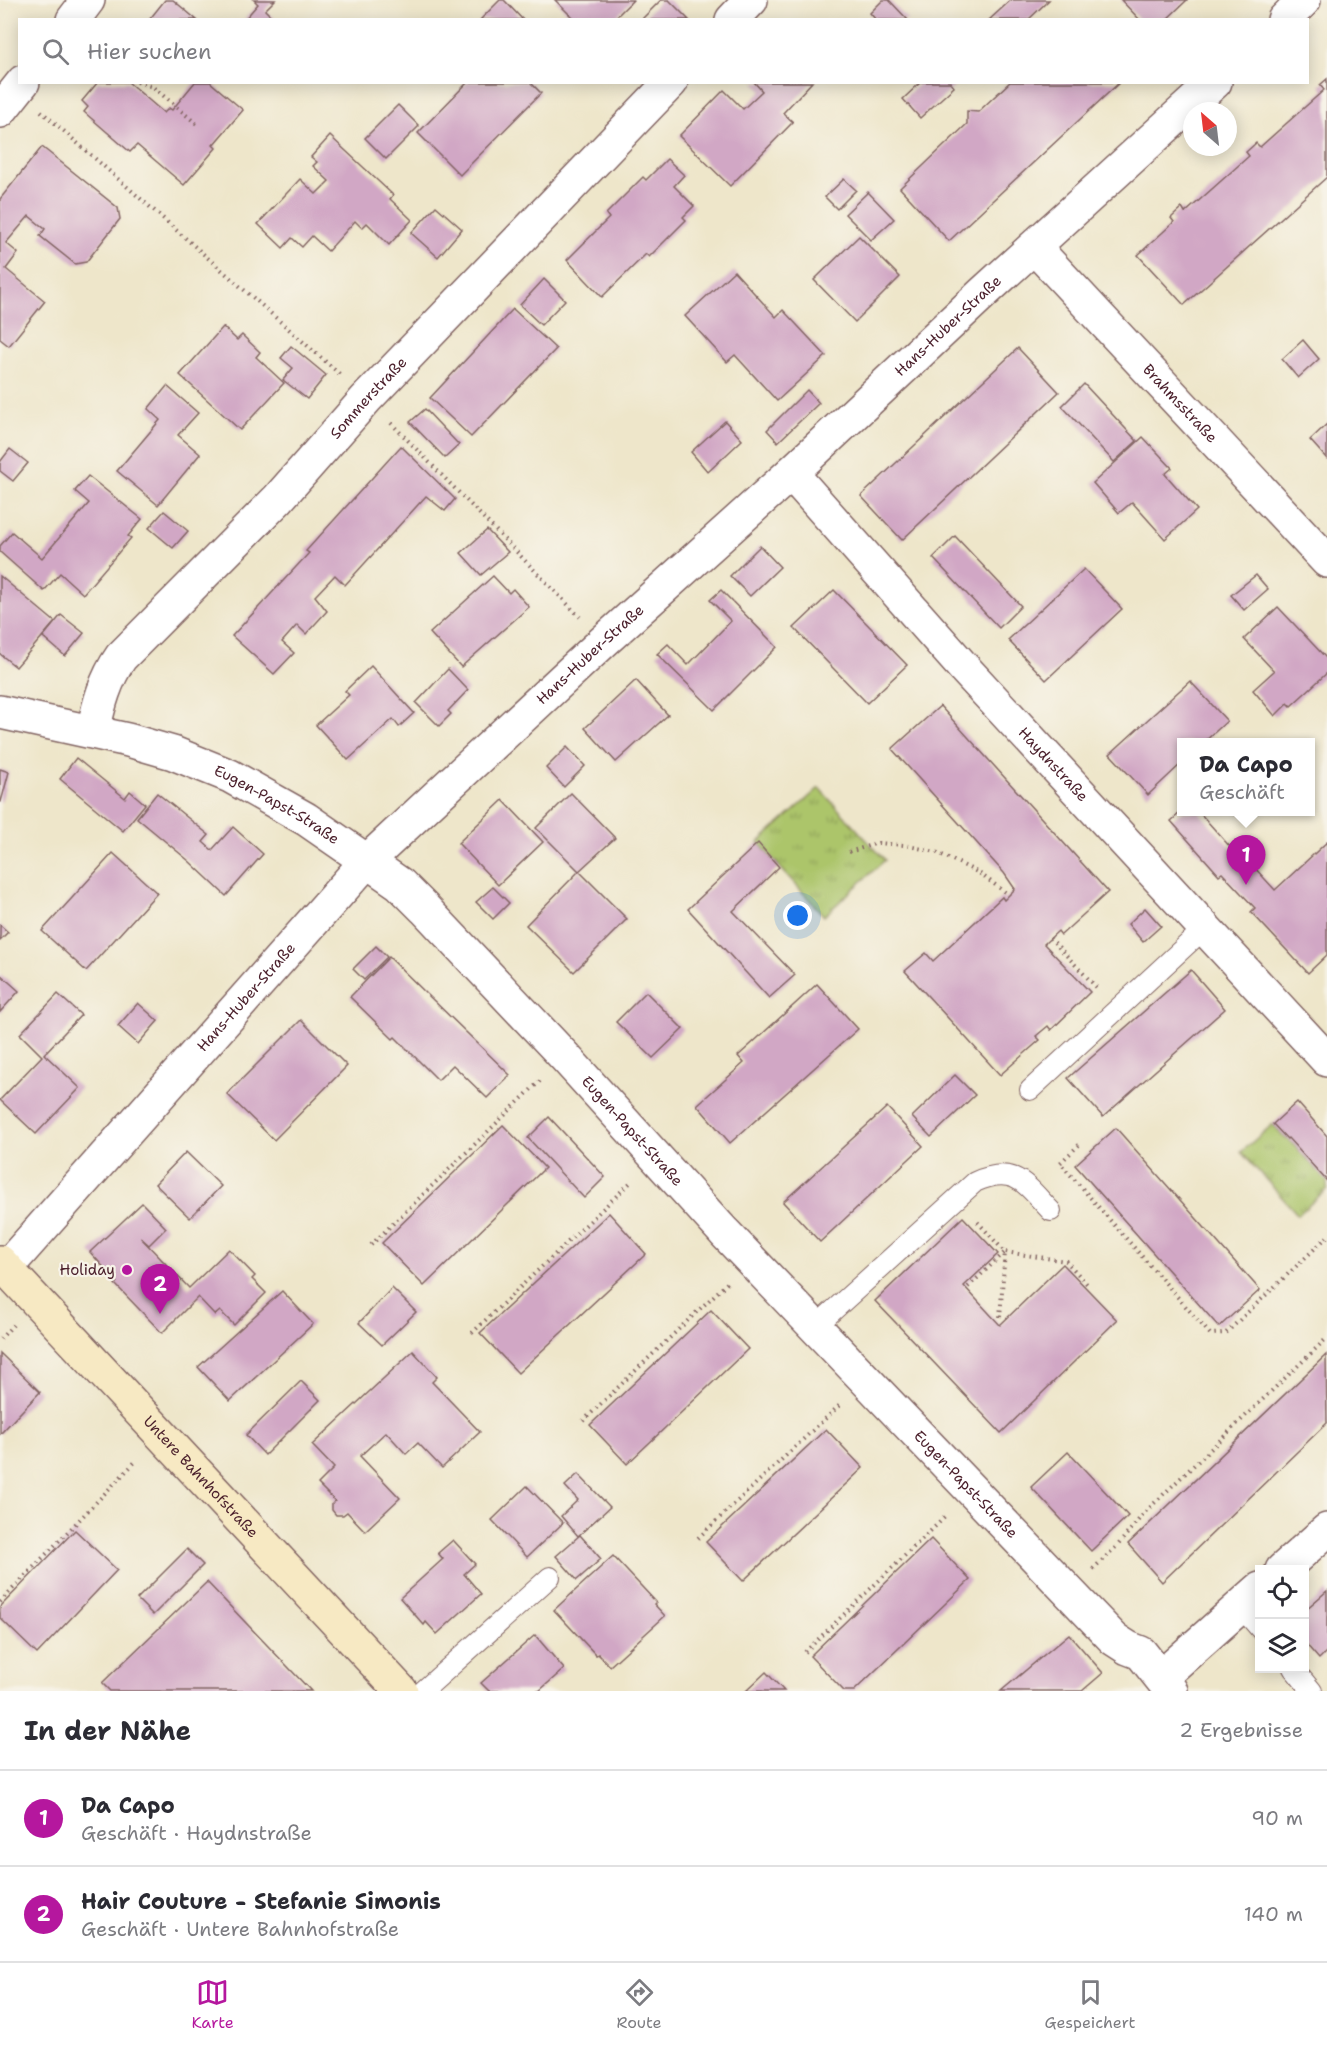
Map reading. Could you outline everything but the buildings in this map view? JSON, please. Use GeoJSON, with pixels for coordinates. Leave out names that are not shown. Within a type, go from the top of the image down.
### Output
{"type":"FeatureCollection","features":[{"type":"Feature","properties":{"kind":"street"},"geometry":{"type":"LineString","coordinates":[[74,18],[88,0]]}},
{"type":"Feature","properties":{"kind":"street"},"geometry":{"type":"LineString","coordinates":[[734,18],[751,0]]}},
{"type":"Feature","properties":{"kind":"street"},"geometry":{"type":"LineString","coordinates":[[1286,18],[1304,0]]}},
{"type":"Feature","properties":{"kind":"street","name":"Sommerstraße"},"geometry":{"type":"LineString","coordinates":[[93,731],[100,698],[111,672],[121,657],[278,499],[366,399],[669,84]]}},
{"type":"Feature","properties":{"kind":"street","name":"Hans-Huber-Straße"},"geometry":{"type":"LineString","coordinates":[[3,1265],[366,862],[1213,84]]}},
{"type":"Feature","properties":{"kind":"street","name":"Brahmsstraße"},"geometry":{"type":"LineString","coordinates":[[1034,248],[1327,561]]}},
{"type":"Feature","properties":{"kind":"street","name":"Haydnstraße"},"geometry":{"type":"LineString","coordinates":[[791,473],[964,668],[1324,1051]]}},
{"type":"Feature","properties":{"kind":"street","name":"Eugen-Papst-Straße"},"geometry":{"type":"LineString","coordinates":[[0,712],[93,731],[174,753],[230,776],[306,819],[399,884],[565,1057],[751,1260],[1114,1639],[1141,1653],[1159,1686]]}},
{"type":"Feature","properties":{"kind":"street","name":"Untere Bahnhofstraße"},"geometry":{"type":"LineString","coordinates":[[3,1265],[401,1691]]}},
{"type":"Feature","properties":{"kind":"street"},"geometry":{"type":"LineString","coordinates":[[1287,1565],[1327,1530]]}},
{"type":"Feature","properties":{"kind":"street"},"geometry":{"type":"LineString","coordinates":[[1159,1686],[1253,1608]]}},
{"type":"Feature","properties":{"kind":"lane"},"geometry":{"type":"LineString","coordinates":[[1030,1090],[1206,927]]}},
{"type":"Feature","properties":{"kind":"lane"},"geometry":{"type":"LineString","coordinates":[[815,1326],[975,1182],[991,1174],[1005,1174],[1020,1179],[1051,1211]]}},
{"type":"Feature","properties":{"kind":"lane"},"geometry":{"type":"LineString","coordinates":[[423,1691],[550,1577]]}},
{"type":"Feature","properties":{"kind":"lane"},"geometry":{"type":"LineString","coordinates":[[1297,1673],[1312,1691]]}},
{"type":"Feature","properties":{"kind":"path"},"geometry":{"type":"LineString","coordinates":[[143,84],[153,87],[198,125]]}},
{"type":"Feature","properties":{"kind":"path"},"geometry":{"type":"LineString","coordinates":[[13,95],[366,399],[603,642]]}},
{"type":"Feature","properties":{"kind":"path"},"geometry":{"type":"LineString","coordinates":[[849,852],[878,843],[904,845],[936,852],[979,873],[1009,895]]}},
{"type":"Feature","properties":{"kind":"path"},"geometry":{"type":"LineString","coordinates":[[1050,938],[1117,1008]]}},
{"type":"Feature","properties":{"kind":"path"},"geometry":{"type":"LineString","coordinates":[[371,1245],[565,1057]]}},
{"type":"Feature","properties":{"kind":"path"},"geometry":{"type":"LineString","coordinates":[[1079,1145],[1060,1163],[1210,1334],[1226,1333],[1327,1237]]}},
{"type":"Feature","properties":{"kind":"path"},"geometry":{"type":"LineString","coordinates":[[472,1333],[656,1158]]}},
{"type":"Feature","properties":{"kind":"path"},"geometry":{"type":"LineString","coordinates":[[1000,1317],[1005,1252],[1066,1261],[1088,1285]]}},
{"type":"Feature","properties":{"kind":"path"},"geometry":{"type":"LineString","coordinates":[[583,1421],[751,1260]]}},
{"type":"Feature","properties":{"kind":"path"},"geometry":{"type":"LineString","coordinates":[[1069,1592],[1118,1545],[1144,1512],[1327,1338]]}},
{"type":"Feature","properties":{"kind":"path"},"geometry":{"type":"LineString","coordinates":[[699,1538],[867,1381]]}},
{"type":"Feature","properties":{"kind":"path"},"geometry":{"type":"LineString","coordinates":[[0,1602],[161,1434]]}},
{"type":"Feature","properties":{"kind":"path"},"geometry":{"type":"LineString","coordinates":[[805,1652],[972,1491]]}},
{"type":"Feature","properties":{"kind":"green space"},"geometry":{"type":"Polygon","coordinates":[[[819,788],[885,860],[824,916],[758,843],[819,788]]]}},
{"type":"Feature","properties":{"kind":"green space"},"geometry":{"type":"Polygon","coordinates":[[[1273,1124],[1327,1181],[1327,1189],[1298,1215],[1241,1152],[1273,1124]]]}},
{"type":"Feature","properties":{"kind":"place","name":"Da Capo"},"geometry":{"type":"Point","coordinates":[1246,885]}},
{"type":"Feature","properties":{"kind":"place","name":"Holiday"},"geometry":{"type":"Point","coordinates":[127,1270]}},
{"type":"Feature","properties":{"kind":"place","name":"Hair Couture - Stefanie Simonis"},"geometry":{"type":"Point","coordinates":[160,1314]}}]}
